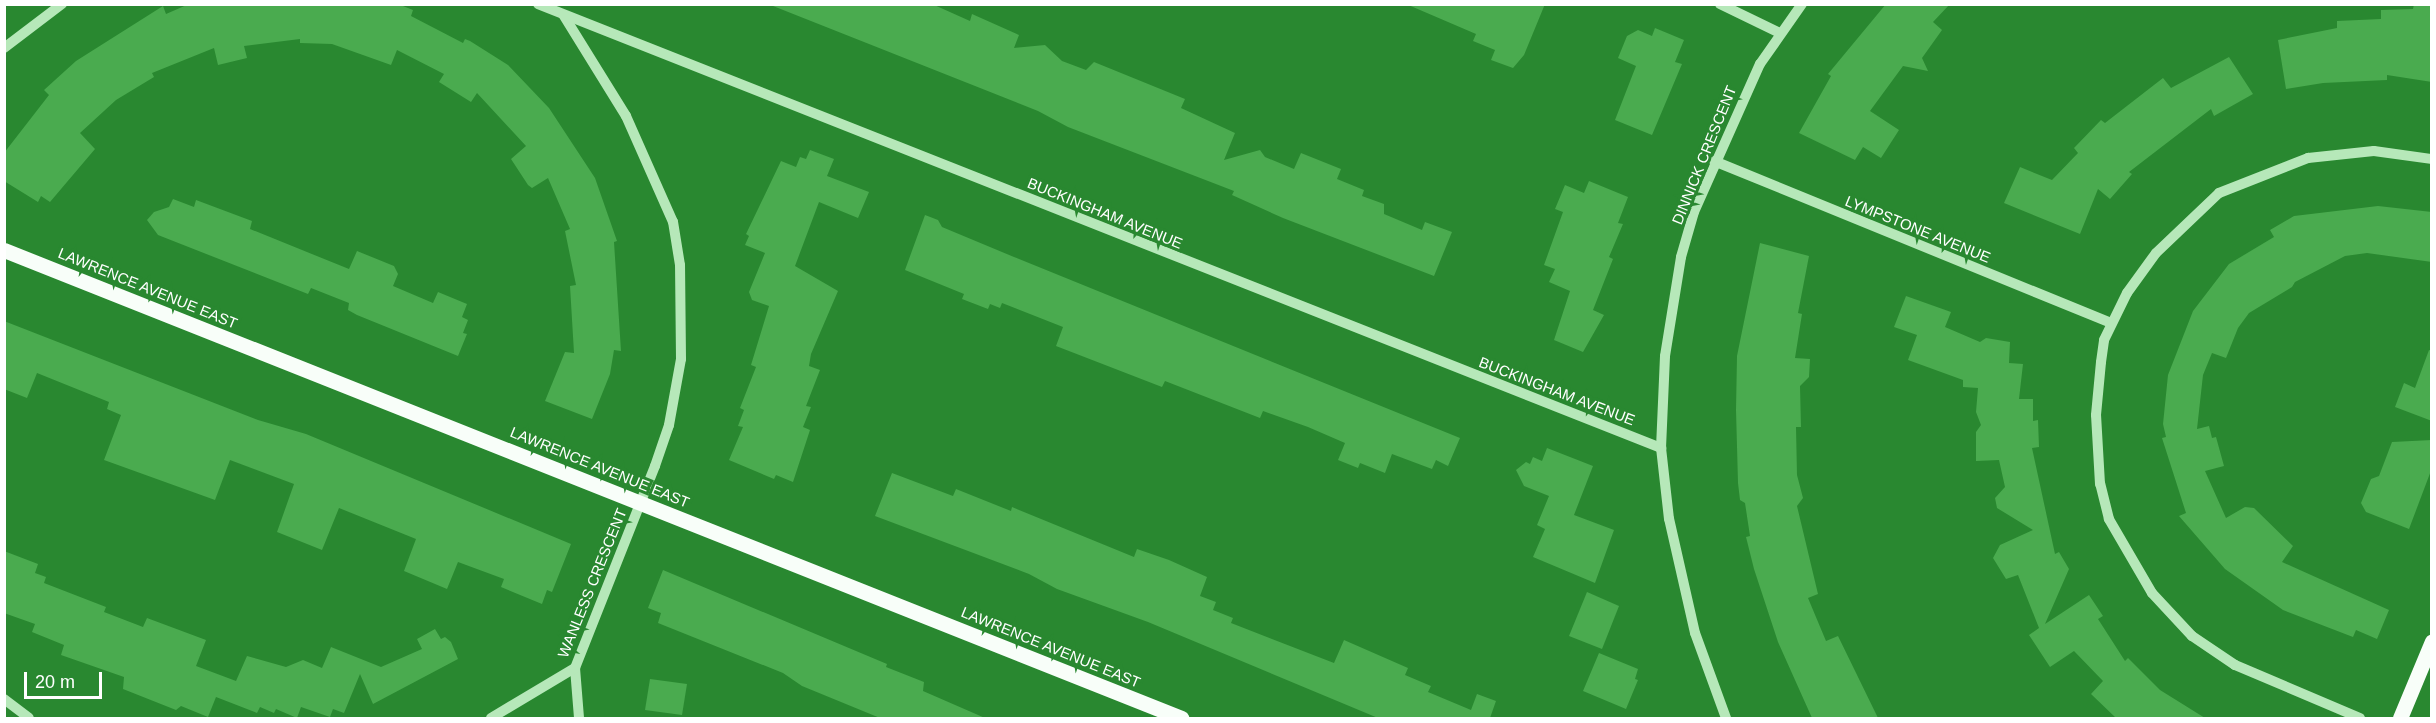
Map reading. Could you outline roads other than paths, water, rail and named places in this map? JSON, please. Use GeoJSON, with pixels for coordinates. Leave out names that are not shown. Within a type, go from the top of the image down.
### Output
{"type":"FeatureCollection","features":[{"type":"Feature","properties":{"kind":"main road","name":"LAWRENCE AVENUE EAST"},"geometry":{"type":"LineString","coordinates":[[4,250],[1181,718]]}},
{"type":"Feature","properties":{"kind":"main road"},"geometry":{"type":"LineString","coordinates":[[2400,718],[2432,641]]}},
{"type":"Feature","properties":{"kind":"street"},"geometry":{"type":"LineString","coordinates":[[4,48],[62,4]]}},
{"type":"Feature","properties":{"kind":"street","name":"BUCKINGHAM AVENUE"},"geometry":{"type":"LineString","coordinates":[[538,4],[1661,448]]}},
{"type":"Feature","properties":{"kind":"street"},"geometry":{"type":"LineString","coordinates":[[1720,4],[1780,33]]}},
{"type":"Feature","properties":{"kind":"street","name":"DINNICK CRESCENT"},"geometry":{"type":"LineString","coordinates":[[1726,718],[1695,633],[1681,578],[1661,448],[1665,356],[1681,257],[1714,161],[1760,64],[1802,4]]}},
{"type":"Feature","properties":{"kind":"street","name":"WANLESS CRESCENT"},"geometry":{"type":"LineString","coordinates":[[491,718],[575,668],[642,502],[678,386],[682,326],[680,265],[673,222],[651,166],[626,116],[564,16]]}},
{"type":"Feature","properties":{"kind":"street"},"geometry":{"type":"LineString","coordinates":[[2360,718],[2235,665],[2209,650],[2174,619],[2130,561],[2109,519],[2096,446],[2101,362],[2110,323],[2156,253],[2219,193],[2308,158],[2374,151],[2432,159]]}},
{"type":"Feature","properties":{"kind":"street","name":"LYMPSTONE AVENUE"},"geometry":{"type":"LineString","coordinates":[[1714,161],[2110,323]]}},
{"type":"Feature","properties":{"kind":"street"},"geometry":{"type":"LineString","coordinates":[[575,668],[579,718]]}},
{"type":"Feature","properties":{"kind":"street"},"geometry":{"type":"LineString","coordinates":[[4,699],[29,718]]}}]}
